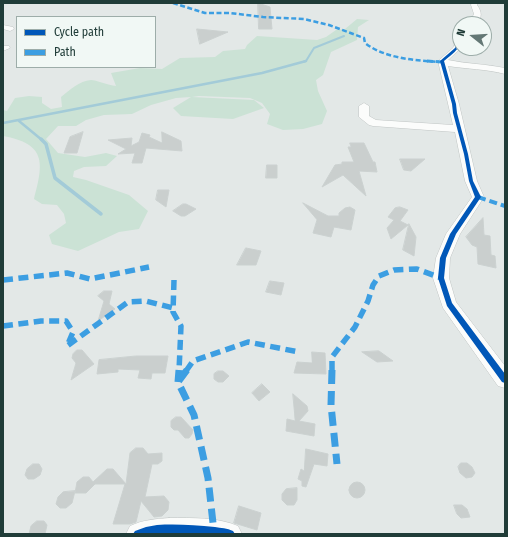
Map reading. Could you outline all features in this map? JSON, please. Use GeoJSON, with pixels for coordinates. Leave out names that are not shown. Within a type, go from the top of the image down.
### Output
{"type":"FeatureCollection","features":[{"type":"Feature","properties":{"kind":"street"},"geometry":{"type":"LineString","coordinates":[[475,3],[474,5],[478,16]]}},
{"type":"Feature","properties":{"kind":"street"},"geometry":{"type":"LineString","coordinates":[[442,62],[452,53]]}},
{"type":"Feature","properties":{"kind":"street"},"geometry":{"type":"LineString","coordinates":[[442,62],[470,67],[487,67],[505,71]]}},
{"type":"Feature","properties":{"kind":"street"},"geometry":{"type":"LineString","coordinates":[[442,62],[454,104],[454,113],[471,180],[478,197],[453,234],[443,258],[440,278],[449,304],[505,380]]}},
{"type":"Feature","properties":{"kind":"street"},"geometry":{"type":"LineString","coordinates":[[364,106],[364,117],[373,123],[459,129]]}},
{"type":"Feature","properties":{"kind":"street"},"geometry":{"type":"LineString","coordinates":[[138,534],[144,531],[163,530],[230,534]]}},
{"type":"Feature","properties":{"kind":"green space"},"geometry":{"type":"Polygon","coordinates":[[[357,19],[369,20],[358,27],[357,40],[331,52],[323,75],[316,80],[318,91],[327,111],[322,124],[303,129],[283,130],[267,124],[270,114],[262,103],[250,98],[199,96],[192,97],[254,100],[264,108],[233,119],[181,116],[173,108],[191,97],[176,98],[151,105],[132,114],[104,115],[86,120],[76,126],[58,126],[46,139],[58,153],[85,157],[106,153],[117,156],[106,166],[84,167],[74,171],[73,177],[129,195],[148,211],[139,229],[119,232],[78,251],[52,244],[49,235],[66,223],[64,214],[57,205],[42,204],[34,199],[40,165],[34,150],[27,144],[17,139],[3,136],[3,110],[7,111],[15,98],[29,96],[42,97],[42,103],[51,109],[62,107],[61,97],[75,86],[83,82],[93,80],[116,86],[111,73],[140,68],[162,69],[180,58],[215,57],[223,51],[245,49],[247,45],[257,36],[317,40],[326,37],[336,30],[345,29],[357,19]]]}},
{"type":"Feature","properties":{"kind":"building"},"geometry":{"type":"Polygon","coordinates":[[[258,3],[270,7],[272,29],[259,29],[258,3]]]}},
{"type":"Feature","properties":{"kind":"building"},"geometry":{"type":"Polygon","coordinates":[[[197,29],[228,32],[200,44],[197,29]]]}},
{"type":"Feature","properties":{"kind":"building"},"geometry":{"type":"Polygon","coordinates":[[[83,132],[77,153],[64,153],[70,137],[83,132]]]}},
{"type":"Feature","properties":{"kind":"building"},"geometry":{"type":"Polygon","coordinates":[[[162,132],[181,141],[182,151],[146,148],[142,163],[132,163],[135,153],[118,154],[126,149],[108,140],[132,138],[131,146],[139,142],[142,133],[150,135],[149,137],[162,143],[162,132]]]}},
{"type":"Feature","properties":{"kind":"building"},"geometry":{"type":"Polygon","coordinates":[[[350,143],[364,143],[373,162],[375,162],[377,172],[359,171],[366,196],[343,175],[322,187],[335,165],[342,164],[342,162],[354,162],[348,147],[351,147],[350,143]]]}},
{"type":"Feature","properties":{"kind":"building"},"geometry":{"type":"Polygon","coordinates":[[[400,159],[425,159],[411,171],[404,170],[400,159]]]}},
{"type":"Feature","properties":{"kind":"building"},"geometry":{"type":"Polygon","coordinates":[[[267,165],[277,165],[277,178],[266,178],[267,165]]]}},
{"type":"Feature","properties":{"kind":"building"},"geometry":{"type":"Polygon","coordinates":[[[158,190],[169,190],[166,207],[156,200],[158,190]]]}},
{"type":"Feature","properties":{"kind":"building"},"geometry":{"type":"Polygon","coordinates":[[[303,203],[328,216],[339,216],[339,213],[345,208],[350,207],[355,210],[351,230],[334,227],[331,237],[313,233],[317,220],[303,203]]]}},
{"type":"Feature","properties":{"kind":"building"},"geometry":{"type":"Polygon","coordinates":[[[183,204],[196,209],[185,216],[181,216],[173,211],[183,204]]]}},
{"type":"Feature","properties":{"kind":"building"},"geometry":{"type":"Polygon","coordinates":[[[400,207],[408,210],[400,221],[408,225],[391,239],[387,228],[394,220],[388,217],[395,208],[400,207]]]}},
{"type":"Feature","properties":{"kind":"building"},"geometry":{"type":"Polygon","coordinates":[[[483,218],[484,235],[490,236],[491,255],[495,256],[496,268],[478,264],[477,247],[472,245],[466,237],[483,218]]]}},
{"type":"Feature","properties":{"kind":"building"},"geometry":{"type":"Polygon","coordinates":[[[409,224],[416,237],[414,256],[403,250],[409,224]]]}},
{"type":"Feature","properties":{"kind":"building"},"geometry":{"type":"Polygon","coordinates":[[[246,248],[261,251],[256,265],[237,265],[246,248]]]}},
{"type":"Feature","properties":{"kind":"building"},"geometry":{"type":"Polygon","coordinates":[[[270,281],[284,283],[281,295],[266,292],[270,281]]]}},
{"type":"Feature","properties":{"kind":"building"},"geometry":{"type":"Polygon","coordinates":[[[104,291],[112,291],[109,304],[115,309],[98,321],[104,301],[98,296],[104,291]]]}},
{"type":"Feature","properties":{"kind":"building"},"geometry":{"type":"Polygon","coordinates":[[[77,350],[82,350],[94,364],[71,380],[76,363],[72,358],[73,354],[77,350]]]}},
{"type":"Feature","properties":{"kind":"building"},"geometry":{"type":"Polygon","coordinates":[[[379,351],[393,361],[377,362],[362,352],[379,351]]]}},
{"type":"Feature","properties":{"kind":"building"},"geometry":{"type":"Polygon","coordinates":[[[312,352],[325,353],[326,374],[294,373],[297,362],[312,363],[312,352]]]}},
{"type":"Feature","properties":{"kind":"building"},"geometry":{"type":"Polygon","coordinates":[[[136,356],[168,356],[165,373],[152,373],[151,379],[138,378],[140,370],[118,369],[118,372],[97,374],[99,360],[136,356]]]}},
{"type":"Feature","properties":{"kind":"building"},"geometry":{"type":"Polygon","coordinates":[[[218,371],[223,371],[229,376],[223,382],[218,382],[214,379],[214,374],[218,371]]]}},
{"type":"Feature","properties":{"kind":"building"},"geometry":{"type":"Polygon","coordinates":[[[262,384],[270,392],[259,401],[252,393],[262,384]]]}},
{"type":"Feature","properties":{"kind":"building"},"geometry":{"type":"Polygon","coordinates":[[[293,394],[307,406],[308,411],[299,421],[315,424],[314,436],[286,431],[287,419],[295,421],[293,394]]]}},
{"type":"Feature","properties":{"kind":"building"},"geometry":{"type":"Polygon","coordinates":[[[176,417],[181,417],[193,430],[189,438],[185,438],[178,430],[174,430],[171,427],[171,421],[176,417]]]}},
{"type":"Feature","properties":{"kind":"building"},"geometry":{"type":"Polygon","coordinates":[[[136,448],[143,448],[148,454],[162,453],[162,461],[158,464],[152,464],[145,497],[164,496],[169,502],[168,510],[162,516],[154,517],[141,501],[136,522],[130,524],[113,524],[125,484],[95,484],[86,493],[75,493],[77,482],[83,477],[89,477],[93,482],[107,469],[113,469],[126,484],[130,453],[136,448]]]}},
{"type":"Feature","properties":{"kind":"building"},"geometry":{"type":"Polygon","coordinates":[[[306,449],[328,454],[327,466],[314,464],[306,487],[302,486],[302,481],[298,479],[301,469],[304,471],[306,449]]]}},
{"type":"Feature","properties":{"kind":"building"},"geometry":{"type":"Polygon","coordinates":[[[461,463],[467,463],[472,467],[475,473],[472,477],[466,478],[460,473],[458,467],[461,463]]]}},
{"type":"Feature","properties":{"kind":"building"},"geometry":{"type":"Polygon","coordinates":[[[33,464],[39,464],[42,469],[40,475],[34,479],[28,479],[25,475],[27,469],[33,464]]]}},
{"type":"Feature","properties":{"kind":"building"},"geometry":{"type":"Polygon","coordinates":[[[357,482],[363,484],[365,490],[363,496],[357,498],[351,496],[349,490],[351,484],[357,482]]]}},
{"type":"Feature","properties":{"kind":"building"},"geometry":{"type":"Polygon","coordinates":[[[297,488],[297,500],[294,505],[287,505],[282,500],[282,494],[286,489],[297,488]]]}},
{"type":"Feature","properties":{"kind":"building"},"geometry":{"type":"Polygon","coordinates":[[[75,491],[72,503],[66,508],[60,508],[56,504],[58,497],[63,492],[75,491]]]}},
{"type":"Feature","properties":{"kind":"building"},"geometry":{"type":"Polygon","coordinates":[[[454,505],[462,505],[467,509],[470,517],[461,518],[457,514],[454,505]]]}},
{"type":"Feature","properties":{"kind":"building"},"geometry":{"type":"Polygon","coordinates":[[[239,506],[261,513],[257,530],[234,523],[239,506]]]}},
{"type":"Feature","properties":{"kind":"building"},"geometry":{"type":"Polygon","coordinates":[[[37,521],[44,521],[47,525],[45,534],[29,534],[31,526],[37,521]]]}},
{"type":"Feature","properties":{"kind":"waterway"},"geometry":{"type":"LineString","coordinates":[[306,61],[314,48],[344,36]]}},
{"type":"Feature","properties":{"kind":"waterway"},"geometry":{"type":"LineString","coordinates":[[3,123],[262,73],[306,61]]}},
{"type":"Feature","properties":{"kind":"waterway"},"geometry":{"type":"LineString","coordinates":[[19,121],[42,140]]}},
{"type":"Feature","properties":{"kind":"waterway"},"geometry":{"type":"LineString","coordinates":[[42,140],[46,144],[55,178],[101,214]]}},
{"type":"Feature","properties":{"kind":"marked path"},"geometry":{"type":"LineString","coordinates":[[173,3],[205,13],[230,13],[263,17],[304,19],[329,25],[364,38],[365,43],[372,48],[390,56],[442,62]]}},
{"type":"Feature","properties":{"kind":"marked path"},"geometry":{"type":"LineString","coordinates":[[478,197],[505,206]]}},
{"type":"Feature","properties":{"kind":"marked path"},"geometry":{"type":"LineString","coordinates":[[3,280],[67,273],[90,279],[149,267]]}},
{"type":"Feature","properties":{"kind":"marked path"},"geometry":{"type":"LineString","coordinates":[[337,464],[331,405],[332,357],[355,327],[368,301],[373,285],[379,276],[394,270],[417,269],[441,278]]}},
{"type":"Feature","properties":{"kind":"marked path"},"geometry":{"type":"LineString","coordinates":[[174,280],[173,312],[181,326],[178,382]]}},
{"type":"Feature","properties":{"kind":"marked path"},"geometry":{"type":"LineString","coordinates":[[3,326],[41,321],[66,321],[73,332],[67,346],[128,302],[146,301],[173,308]]}},
{"type":"Feature","properties":{"kind":"marked path"},"geometry":{"type":"LineString","coordinates":[[214,532],[208,478],[194,415],[178,382],[193,361],[248,342],[299,352]]}},
{"type":"Feature","properties":{"kind":"cycle path"},"geometry":{"type":"LineString","coordinates":[[452,52],[442,61],[454,104],[471,181],[478,197],[453,234],[443,258],[441,278],[449,304],[505,380]]}},
{"type":"Feature","properties":{"kind":"cycle path"},"geometry":{"type":"LineString","coordinates":[[138,534],[169,529],[209,531],[230,534]]}}]}
